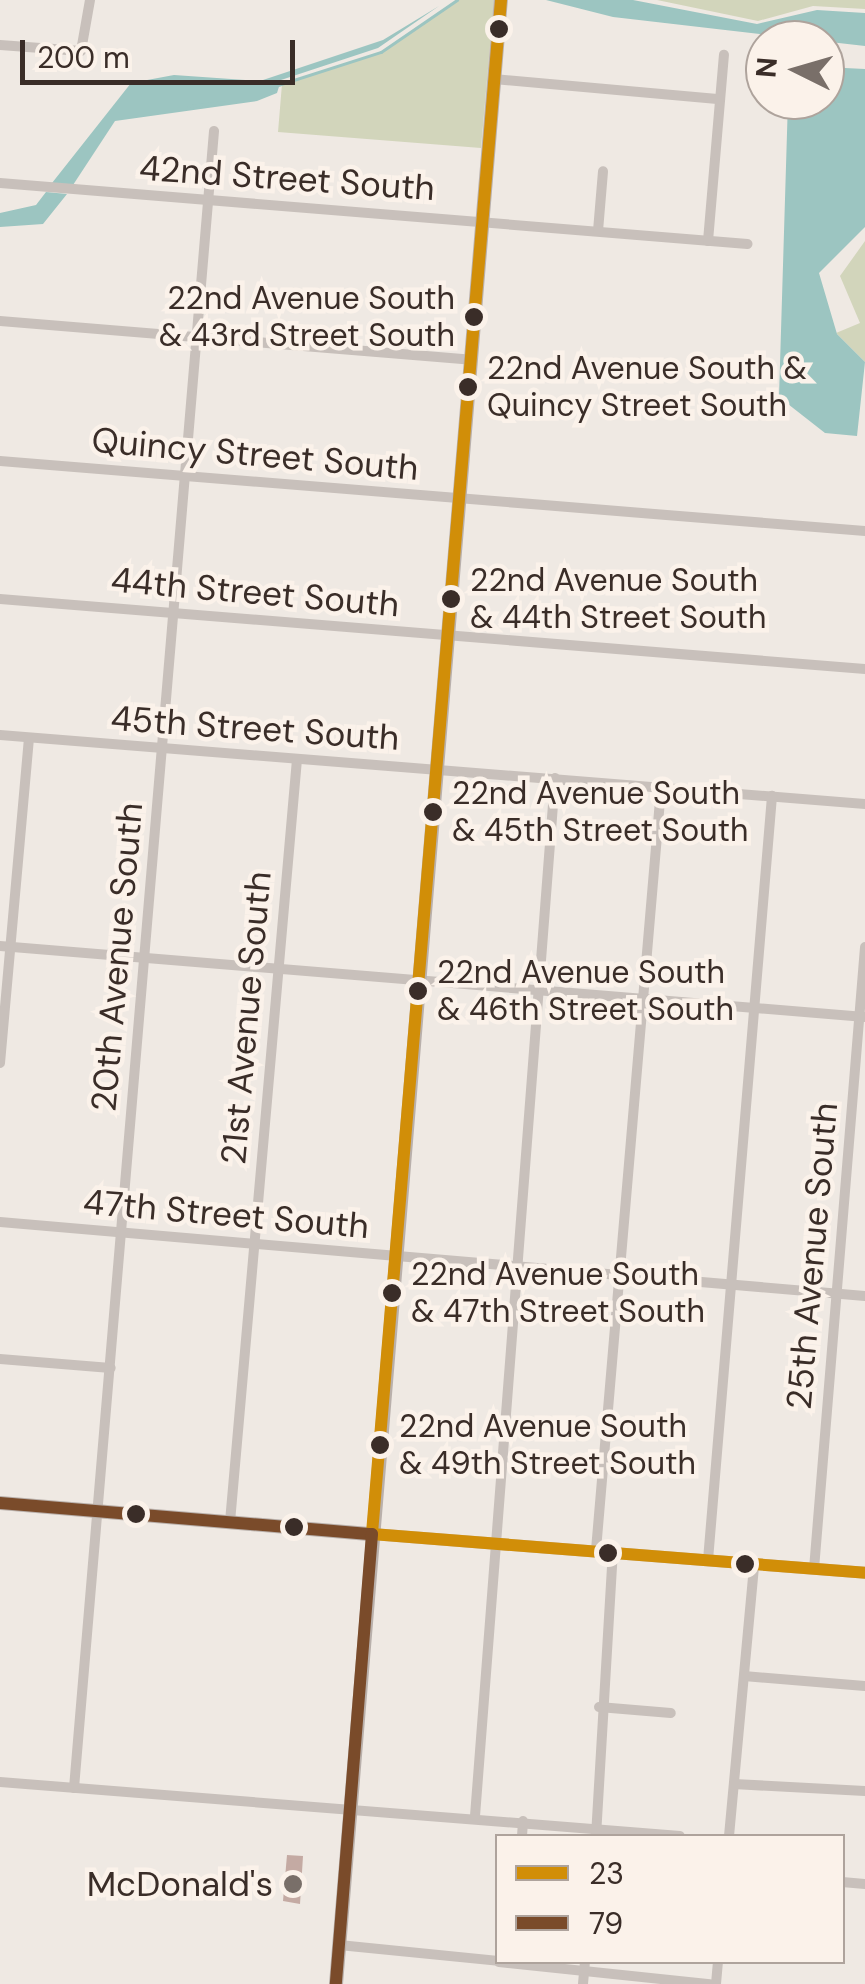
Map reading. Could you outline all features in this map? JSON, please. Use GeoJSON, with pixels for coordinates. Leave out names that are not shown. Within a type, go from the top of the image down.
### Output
{"type":"FeatureCollection","features":[{"type":"Feature","properties":{"kind":"main road"},"geometry":{"type":"LineString","coordinates":[[336,1984],[501,0]]}},
{"type":"Feature","properties":{"kind":"main road"},"geometry":{"type":"LineString","coordinates":[[0,1503],[372,1534]]}},
{"type":"Feature","properties":{"kind":"street"},"geometry":{"type":"LineString","coordinates":[[0,45],[81,51],[90,0]]}},
{"type":"Feature","properties":{"kind":"street"},"geometry":{"type":"LineString","coordinates":[[708,240],[724,55]]}},
{"type":"Feature","properties":{"kind":"street"},"geometry":{"type":"LineString","coordinates":[[494,79],[720,99]]}},
{"type":"Feature","properties":{"kind":"street","name":"20th Avenue South"},"geometry":{"type":"LineString","coordinates":[[74,1788],[214,131]]}},
{"type":"Feature","properties":{"kind":"street"},"geometry":{"type":"LineString","coordinates":[[598,232],[604,172]]}},
{"type":"Feature","properties":{"kind":"street","name":"42nd Street South"},"geometry":{"type":"LineString","coordinates":[[0,183],[748,244]]}},
{"type":"Feature","properties":{"kind":"street"},"geometry":{"type":"LineString","coordinates":[[0,321],[471,360]]}},
{"type":"Feature","properties":{"kind":"street","name":"Quincy Street South"},"geometry":{"type":"LineString","coordinates":[[0,461],[865,531]]}},
{"type":"Feature","properties":{"kind":"street","name":"44th Street South"},"geometry":{"type":"LineString","coordinates":[[0,599],[865,670]]}},
{"type":"Feature","properties":{"kind":"street","name":"45th Street South"},"geometry":{"type":"LineString","coordinates":[[0,735],[865,804]]}},
{"type":"Feature","properties":{"kind":"street"},"geometry":{"type":"LineString","coordinates":[[0,1063],[5,946],[29,738]]}},
{"type":"Feature","properties":{"kind":"street","name":"21st Avenue South"},"geometry":{"type":"LineString","coordinates":[[230,1522],[296,759]]}},
{"type":"Feature","properties":{"kind":"street"},"geometry":{"type":"LineString","coordinates":[[474,1816],[555,778]]}},
{"type":"Feature","properties":{"kind":"street"},"geometry":{"type":"LineString","coordinates":[[596,1550],[660,788]]}},
{"type":"Feature","properties":{"kind":"street"},"geometry":{"type":"LineString","coordinates":[[708,1560],[772,796]]}},
{"type":"Feature","properties":{"kind":"street"},"geometry":{"type":"LineString","coordinates":[[5,946],[862,1017]]}},
{"type":"Feature","properties":{"kind":"street","name":"25th Avenue South"},"geometry":{"type":"LineString","coordinates":[[814,1569],[865,947]]}},
{"type":"Feature","properties":{"kind":"street","name":"47th Street South"},"geometry":{"type":"LineString","coordinates":[[0,1222],[865,1296]]}},
{"type":"Feature","properties":{"kind":"street"},"geometry":{"type":"LineString","coordinates":[[0,1359],[112,1368]]}},
{"type":"Feature","properties":{"kind":"street"},"geometry":{"type":"LineString","coordinates":[[372,1534],[865,1573]]}},
{"type":"Feature","properties":{"kind":"street"},"geometry":{"type":"LineString","coordinates":[[596,1832],[600,1707],[613,1552]]}},
{"type":"Feature","properties":{"kind":"street"},"geometry":{"type":"LineString","coordinates":[[729,1834],[754,1564]]}},
{"type":"Feature","properties":{"kind":"street"},"geometry":{"type":"LineString","coordinates":[[744,1676],[865,1686]]}},
{"type":"Feature","properties":{"kind":"street"},"geometry":{"type":"LineString","coordinates":[[600,1707],[671,1712]]}},
{"type":"Feature","properties":{"kind":"street"},"geometry":{"type":"LineString","coordinates":[[0,1782],[352,1806],[638,1834]]}},
{"type":"Feature","properties":{"kind":"street"},"geometry":{"type":"LineString","coordinates":[[734,1784],[865,1791]]}},
{"type":"Feature","properties":{"kind":"street"},"geometry":{"type":"LineString","coordinates":[[522,1834],[523,1821]]}},
{"type":"Feature","properties":{"kind":"street"},"geometry":{"type":"LineString","coordinates":[[339,1946],[495,1961]]}},
{"type":"Feature","properties":{"kind":"street"},"geometry":{"type":"LineString","coordinates":[[547,1964],[713,1984]]}},
{"type":"Feature","properties":{"kind":"street"},"geometry":{"type":"LineString","coordinates":[[583,1984],[584,1966]]}},
{"type":"Feature","properties":{"kind":"green space"},"geometry":{"type":"Polygon","coordinates":[[[457,0],[494,0],[481,148],[278,132],[282,84],[381,52],[457,0]]]}},
{"type":"Feature","properties":{"kind":"green space"},"geometry":{"type":"Polygon","coordinates":[[[657,0],[865,0],[865,9],[813,6],[753,20],[657,0]]]}},
{"type":"Feature","properties":{"kind":"green space"},"geometry":{"type":"Polygon","coordinates":[[[865,241],[865,362],[836,333],[860,323],[840,276],[865,241]]]}},
{"type":"Feature","properties":{"kind":"water"},"geometry":{"type":"Polygon","coordinates":[[[546,0],[633,0],[745,22],[745,32],[613,17],[546,0]]]}},
{"type":"Feature","properties":{"kind":"water"},"geometry":{"type":"Polygon","coordinates":[[[439,6],[378,48],[281,80],[277,93],[257,101],[115,121],[73,185],[52,183],[131,83],[174,75],[260,81],[383,40],[439,6]]]}},
{"type":"Feature","properties":{"kind":"water"},"geometry":{"type":"Polygon","coordinates":[[[817,10],[865,13],[865,46],[845,44],[845,20],[774,20],[817,10]]]}},
{"type":"Feature","properties":{"kind":"water"},"geometry":{"type":"Polygon","coordinates":[[[845,68],[865,69],[865,227],[819,273],[837,334],[865,362],[857,436],[825,433],[779,397],[787,120],[845,120],[845,68]]]}},
{"type":"Feature","properties":{"kind":"water"},"geometry":{"type":"Polygon","coordinates":[[[46,192],[67,194],[43,224],[0,227],[0,213],[36,205],[46,192]]]}},
{"type":"Feature","properties":{"kind":"building","name":"McDonald's"},"geometry":{"type":"Polygon","coordinates":[[[287,1855],[303,1856],[300,1904],[283,1901],[287,1855]]]}},
{"type":"Feature","properties":{"kind":"waterway"},"geometry":{"type":"LineString","coordinates":[[275,86],[381,52],[457,0]]}},
{"type":"Feature","properties":{"kind":"waterway"},"geometry":{"type":"LineString","coordinates":[[188,106],[224,102]]}},
{"type":"Feature","properties":{"kind":"transit line","name":"23"},"geometry":{"type":"LineString","coordinates":[[501,0],[372,1534],[865,1573]]}},
{"type":"Feature","properties":{"kind":"transit line","name":"79"},"geometry":{"type":"LineString","coordinates":[[0,1503],[372,1534],[336,1984]]}},
{"type":"Feature","properties":{"kind":"place","name":"22nd Avenue South & 43rd Street South"},"geometry":{"type":"Point","coordinates":[474,317]}},
{"type":"Feature","properties":{"kind":"place","name":"22nd Avenue South & Quincy Street South"},"geometry":{"type":"Point","coordinates":[468,387]}},
{"type":"Feature","properties":{"kind":"place","name":"22nd Avenue South & 44th Street South"},"geometry":{"type":"Point","coordinates":[451,599]}},
{"type":"Feature","properties":{"kind":"place","name":"22nd Avenue South & 45th Street South"},"geometry":{"type":"Point","coordinates":[433,812]}},
{"type":"Feature","properties":{"kind":"place","name":"22nd Avenue South & 46th Street South"},"geometry":{"type":"Point","coordinates":[418,991]}},
{"type":"Feature","properties":{"kind":"place","name":"22nd Avenue South & 47th Street South"},"geometry":{"type":"Point","coordinates":[392,1293]}},
{"type":"Feature","properties":{"kind":"place","name":"22nd Avenue South & 49th Street South"},"geometry":{"type":"Point","coordinates":[380,1445]}},
{"type":"Feature","properties":{"kind":"place","name":"McDonald's"},"geometry":{"type":"Point","coordinates":[293,1884]}}]}
